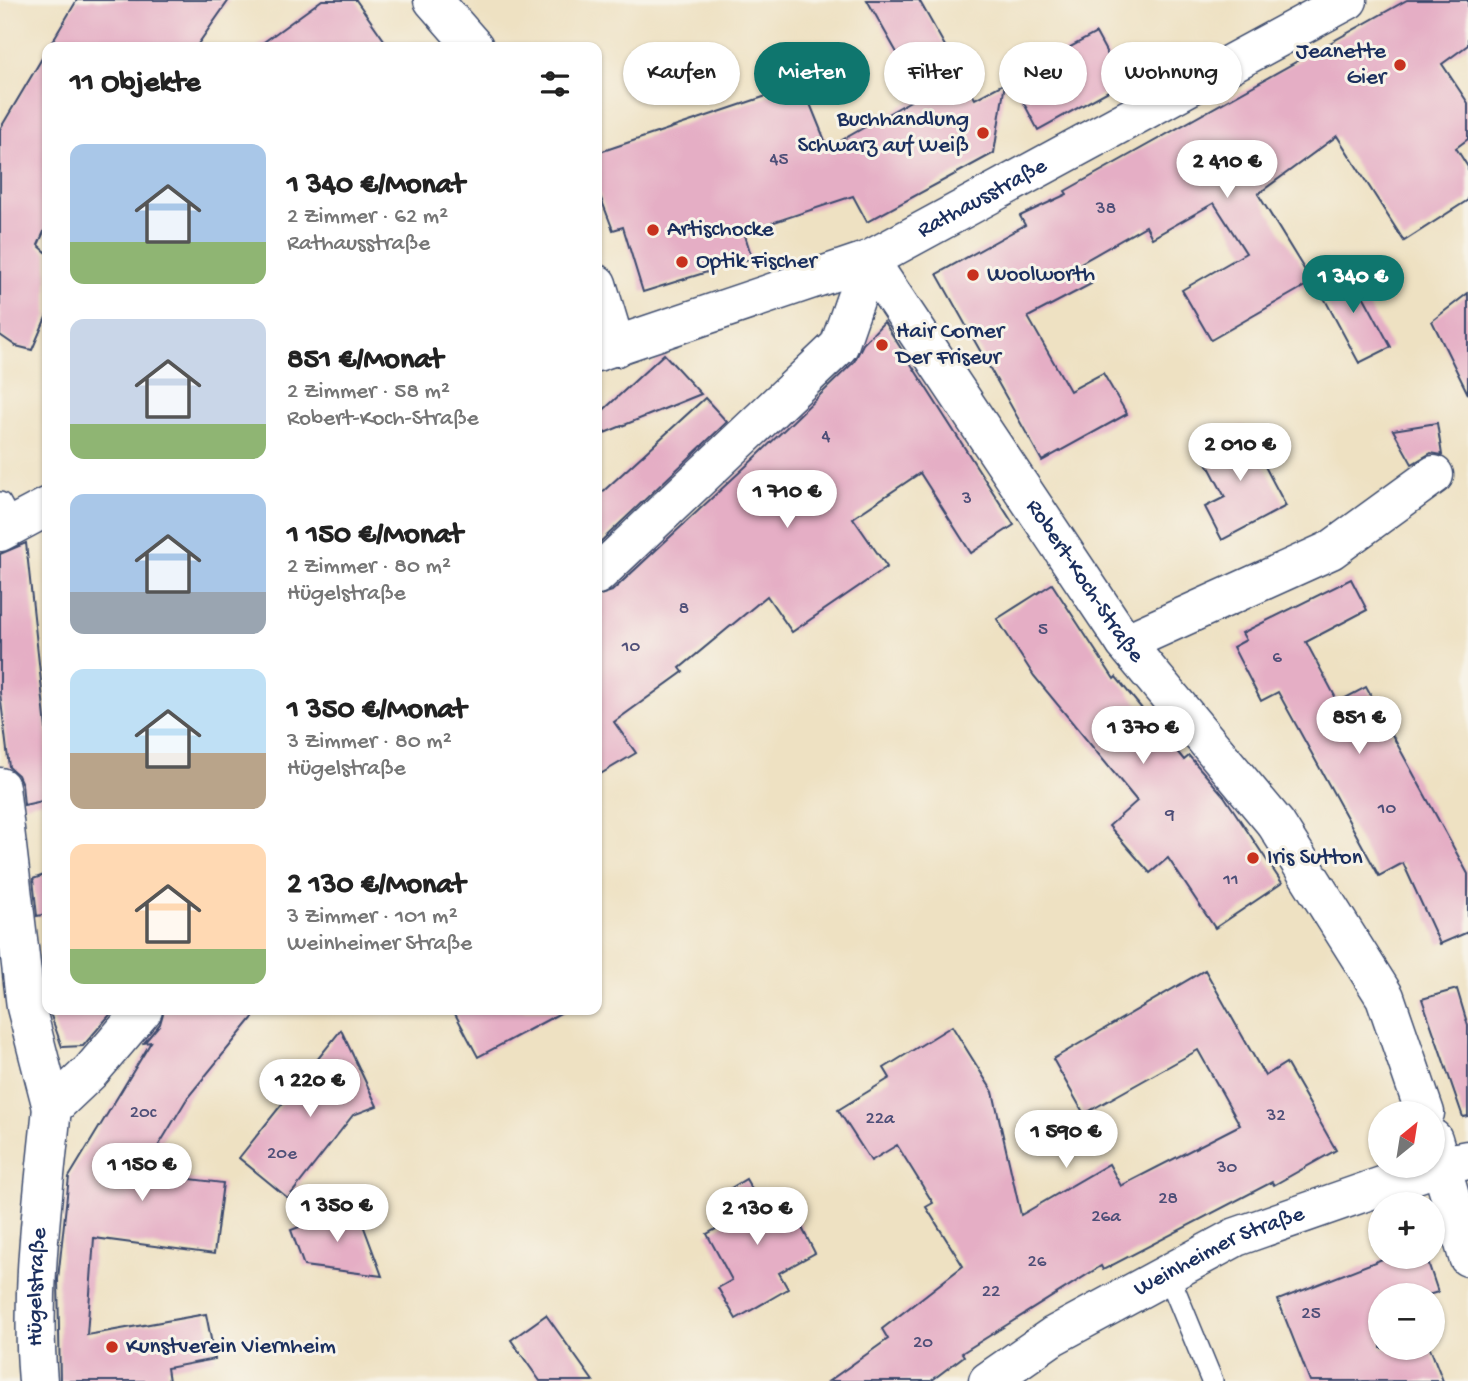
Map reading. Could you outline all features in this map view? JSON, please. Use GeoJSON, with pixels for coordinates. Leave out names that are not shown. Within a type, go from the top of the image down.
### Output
{"type":"FeatureCollection","features":[{"type":"Feature","properties":{"kind":"street"},"geometry":{"type":"LineString","coordinates":[[433,0],[470,42]]}},
{"type":"Feature","properties":{"kind":"street","name":"Rathausstraße"},"geometry":{"type":"LineString","coordinates":[[607,349],[869,260],[1348,0]]}},
{"type":"Feature","properties":{"kind":"street"},"geometry":{"type":"LineString","coordinates":[[602,570],[839,346],[869,260]]}},
{"type":"Feature","properties":{"kind":"street","name":"Robert-Koch-Straße"},"geometry":{"type":"LineString","coordinates":[[869,260],[1125,643],[1283,836],[1385,997],[1420,1101]]}},
{"type":"Feature","properties":{"kind":"street"},"geometry":{"type":"LineString","coordinates":[[602,316],[607,349]]}},
{"type":"Feature","properties":{"kind":"street"},"geometry":{"type":"LineString","coordinates":[[1125,643],[1331,550],[1434,475]]}},
{"type":"Feature","properties":{"kind":"street"},"geometry":{"type":"LineString","coordinates":[[4,520],[42,509]]}},
{"type":"Feature","properties":{"kind":"street","name":"Hügelstraße"},"geometry":{"type":"LineString","coordinates":[[0,787],[26,1007],[52,1108],[38,1259],[34,1342],[38,1381]]}},
{"type":"Feature","properties":{"kind":"street"},"geometry":{"type":"LineString","coordinates":[[52,1108],[91,1071],[139,1015]]}},
{"type":"Feature","properties":{"kind":"street"},"geometry":{"type":"LineString","coordinates":[[1448,1155],[1468,1257]]}},
{"type":"Feature","properties":{"kind":"street","name":"Weinheimer Straße"},"geometry":{"type":"LineString","coordinates":[[988,1381],[1053,1336],[1236,1237],[1448,1155]]}},
{"type":"Feature","properties":{"kind":"lane"},"geometry":{"type":"LineString","coordinates":[[1168,1274],[1212,1381]]}},
{"type":"Feature","properties":{"kind":"building"},"geometry":{"type":"Polygon","coordinates":[[[77,0],[229,0],[200,42],[52,42],[77,0]]]}},
{"type":"Feature","properties":{"kind":"building"},"geometry":{"type":"Polygon","coordinates":[[[322,0],[356,0],[385,42],[264,42],[322,0]]]}},
{"type":"Feature","properties":{"kind":"building"},"geometry":{"type":"Polygon","coordinates":[[[867,0],[919,0],[943,42],[891,42],[867,0]]]}},
{"type":"Feature","properties":{"kind":"building"},"geometry":{"type":"Polygon","coordinates":[[[1407,0],[1468,0],[1468,45],[1442,64],[1468,103],[1468,139],[1456,148],[1468,167],[1468,200],[1404,241],[1337,136],[1258,194],[1312,282],[1211,340],[1182,290],[1246,253],[1214,203],[1152,238],[1146,226],[1081,263],[1091,284],[1028,317],[1070,391],[1103,373],[1127,414],[1042,461],[937,274],[1025,225],[1020,216],[1067,194],[1065,191],[1219,105],[1242,105],[1242,92],[1407,0]]]}},
{"type":"Feature","properties":{"kind":"building"},"geometry":{"type":"Polygon","coordinates":[[[1096,33],[1101,42],[1101,95],[1087,103],[1087,42],[1079,42],[1096,33]]]}},
{"type":"Feature","properties":{"kind":"building"},"geometry":{"type":"Polygon","coordinates":[[[42,58],[42,236],[38,245],[42,249],[42,327],[32,350],[16,346],[0,335],[0,129],[42,58]]]}},
{"type":"Feature","properties":{"kind":"building"},"geometry":{"type":"Polygon","coordinates":[[[999,86],[999,105],[1002,105],[994,153],[867,222],[853,196],[744,232],[752,258],[643,292],[623,227],[613,230],[602,201],[602,151],[754,100],[754,105],[811,105],[828,148],[903,105],[985,105],[985,94],[999,86]]]}},
{"type":"Feature","properties":{"kind":"building"},"geometry":{"type":"Polygon","coordinates":[[[1025,105],[1083,105],[1038,130],[1025,105]]]}},
{"type":"Feature","properties":{"kind":"building"},"geometry":{"type":"Polygon","coordinates":[[[1347,266],[1391,347],[1359,363],[1316,283],[1347,266]]]}},
{"type":"Feature","properties":{"kind":"building"},"geometry":{"type":"Polygon","coordinates":[[[1468,293],[1468,394],[1432,321],[1468,293]]]}},
{"type":"Feature","properties":{"kind":"building"},"geometry":{"type":"Polygon","coordinates":[[[884,322],[1014,525],[971,553],[920,473],[853,518],[887,567],[792,632],[767,596],[680,668],[683,672],[614,722],[636,753],[602,773],[602,594],[612,591],[758,455],[854,362],[863,344],[884,322]]]}},
{"type":"Feature","properties":{"kind":"building"},"geometry":{"type":"Polygon","coordinates":[[[664,354],[701,394],[602,434],[602,411],[664,354]]]}},
{"type":"Feature","properties":{"kind":"building"},"geometry":{"type":"Polygon","coordinates":[[[705,398],[727,422],[602,540],[602,492],[705,398]]]}},
{"type":"Feature","properties":{"kind":"building"},"geometry":{"type":"Polygon","coordinates":[[[1437,423],[1442,455],[1431,453],[1412,464],[1393,430],[1437,423]]]}},
{"type":"Feature","properties":{"kind":"building"},"geometry":{"type":"Polygon","coordinates":[[[1243,425],[1286,506],[1222,540],[1205,507],[1225,497],[1199,448],[1243,425]]]}},
{"type":"Feature","properties":{"kind":"building"},"geometry":{"type":"Polygon","coordinates":[[[26,543],[42,691],[42,801],[24,805],[22,784],[18,775],[9,767],[0,693],[0,554],[26,543]]]}},
{"type":"Feature","properties":{"kind":"building"},"geometry":{"type":"Polygon","coordinates":[[[1351,579],[1367,610],[1306,642],[1338,702],[1366,687],[1468,874],[1468,932],[1440,944],[1403,863],[1379,876],[1278,692],[1261,701],[1233,647],[1246,640],[1242,633],[1351,579]]]}},
{"type":"Feature","properties":{"kind":"building"},"geometry":{"type":"Polygon","coordinates":[[[1052,584],[1114,679],[1116,677],[1184,760],[1189,756],[1224,796],[1282,883],[1215,928],[1168,858],[1150,873],[1109,826],[1137,801],[1034,676],[997,619],[1052,584]]]}},
{"type":"Feature","properties":{"kind":"building"},"geometry":{"type":"Polygon","coordinates":[[[42,876],[42,915],[37,916],[33,879],[42,876]]]}},
{"type":"Feature","properties":{"kind":"building"},"geometry":{"type":"Polygon","coordinates":[[[1205,970],[1265,1076],[1286,1063],[1336,1150],[1274,1185],[1272,1182],[1103,1270],[1101,1266],[962,1353],[964,1356],[931,1381],[829,1381],[888,1339],[882,1329],[963,1266],[926,1207],[933,1203],[897,1145],[871,1161],[838,1110],[890,1078],[884,1068],[952,1026],[993,1092],[1021,1215],[1109,1164],[1121,1186],[1240,1125],[1198,1050],[1084,1114],[1053,1059],[1205,970]]]}},
{"type":"Feature","properties":{"kind":"building"},"geometry":{"type":"Polygon","coordinates":[[[1457,989],[1468,1026],[1468,1116],[1463,1117],[1422,999],[1457,989]]]}},
{"type":"Feature","properties":{"kind":"building"},"geometry":{"type":"Polygon","coordinates":[[[51,1015],[110,1015],[83,1046],[62,1047],[51,1015]]]}},
{"type":"Feature","properties":{"kind":"building"},"geometry":{"type":"Polygon","coordinates":[[[163,1015],[255,1015],[188,1097],[142,1173],[223,1183],[214,1254],[94,1238],[87,1335],[206,1314],[215,1359],[167,1368],[169,1381],[60,1381],[58,1279],[69,1177],[151,1042],[144,1043],[160,1024],[163,1015]]]}},
{"type":"Feature","properties":{"kind":"building"},"geometry":{"type":"Polygon","coordinates":[[[456,1015],[557,1015],[478,1057],[456,1015]]]}},
{"type":"Feature","properties":{"kind":"building"},"geometry":{"type":"Polygon","coordinates":[[[341,1030],[377,1106],[353,1115],[288,1198],[239,1158],[341,1030]]]}},
{"type":"Feature","properties":{"kind":"building"},"geometry":{"type":"Polygon","coordinates":[[[746,1179],[761,1205],[784,1193],[815,1253],[779,1273],[788,1289],[736,1319],[718,1288],[732,1280],[707,1234],[732,1220],[718,1196],[746,1179]]]}},
{"type":"Feature","properties":{"kind":"building"},"geometry":{"type":"Polygon","coordinates":[[[356,1206],[382,1276],[304,1266],[291,1230],[356,1206]]]}},
{"type":"Feature","properties":{"kind":"building"},"geometry":{"type":"Polygon","coordinates":[[[1368,1265],[1368,1269],[1430,1269],[1435,1283],[1368,1283],[1368,1360],[1435,1360],[1443,1381],[1310,1381],[1278,1300],[1368,1265]]]}},
{"type":"Feature","properties":{"kind":"building"},"geometry":{"type":"Polygon","coordinates":[[[546,1315],[593,1381],[540,1381],[511,1340],[546,1315]]]}},
{"type":"Feature","properties":{"kind":"place","name":"Jeanette Gier"},"geometry":{"type":"Point","coordinates":[1400,65]}},
{"type":"Feature","properties":{"kind":"place","name":"Buchhandlung Schwarz auf Weiß"},"geometry":{"type":"Point","coordinates":[983,133]}},
{"type":"Feature","properties":{"kind":"place","name":"Artischocke"},"geometry":{"type":"Point","coordinates":[653,230]}},
{"type":"Feature","properties":{"kind":"place","name":"Optik Fischer"},"geometry":{"type":"Point","coordinates":[682,262]}},
{"type":"Feature","properties":{"kind":"place","name":"Woolworth"},"geometry":{"type":"Point","coordinates":[973,275]}},
{"type":"Feature","properties":{"kind":"place","name":"Hair Corner Der Friseur"},"geometry":{"type":"Point","coordinates":[882,345]}},
{"type":"Feature","properties":{"kind":"place","name":"Iris Sutton"},"geometry":{"type":"Point","coordinates":[1253,858]}},
{"type":"Feature","properties":{"kind":"place","name":"Kunstverein Viernheim"},"geometry":{"type":"Point","coordinates":[112,1347]}}]}
